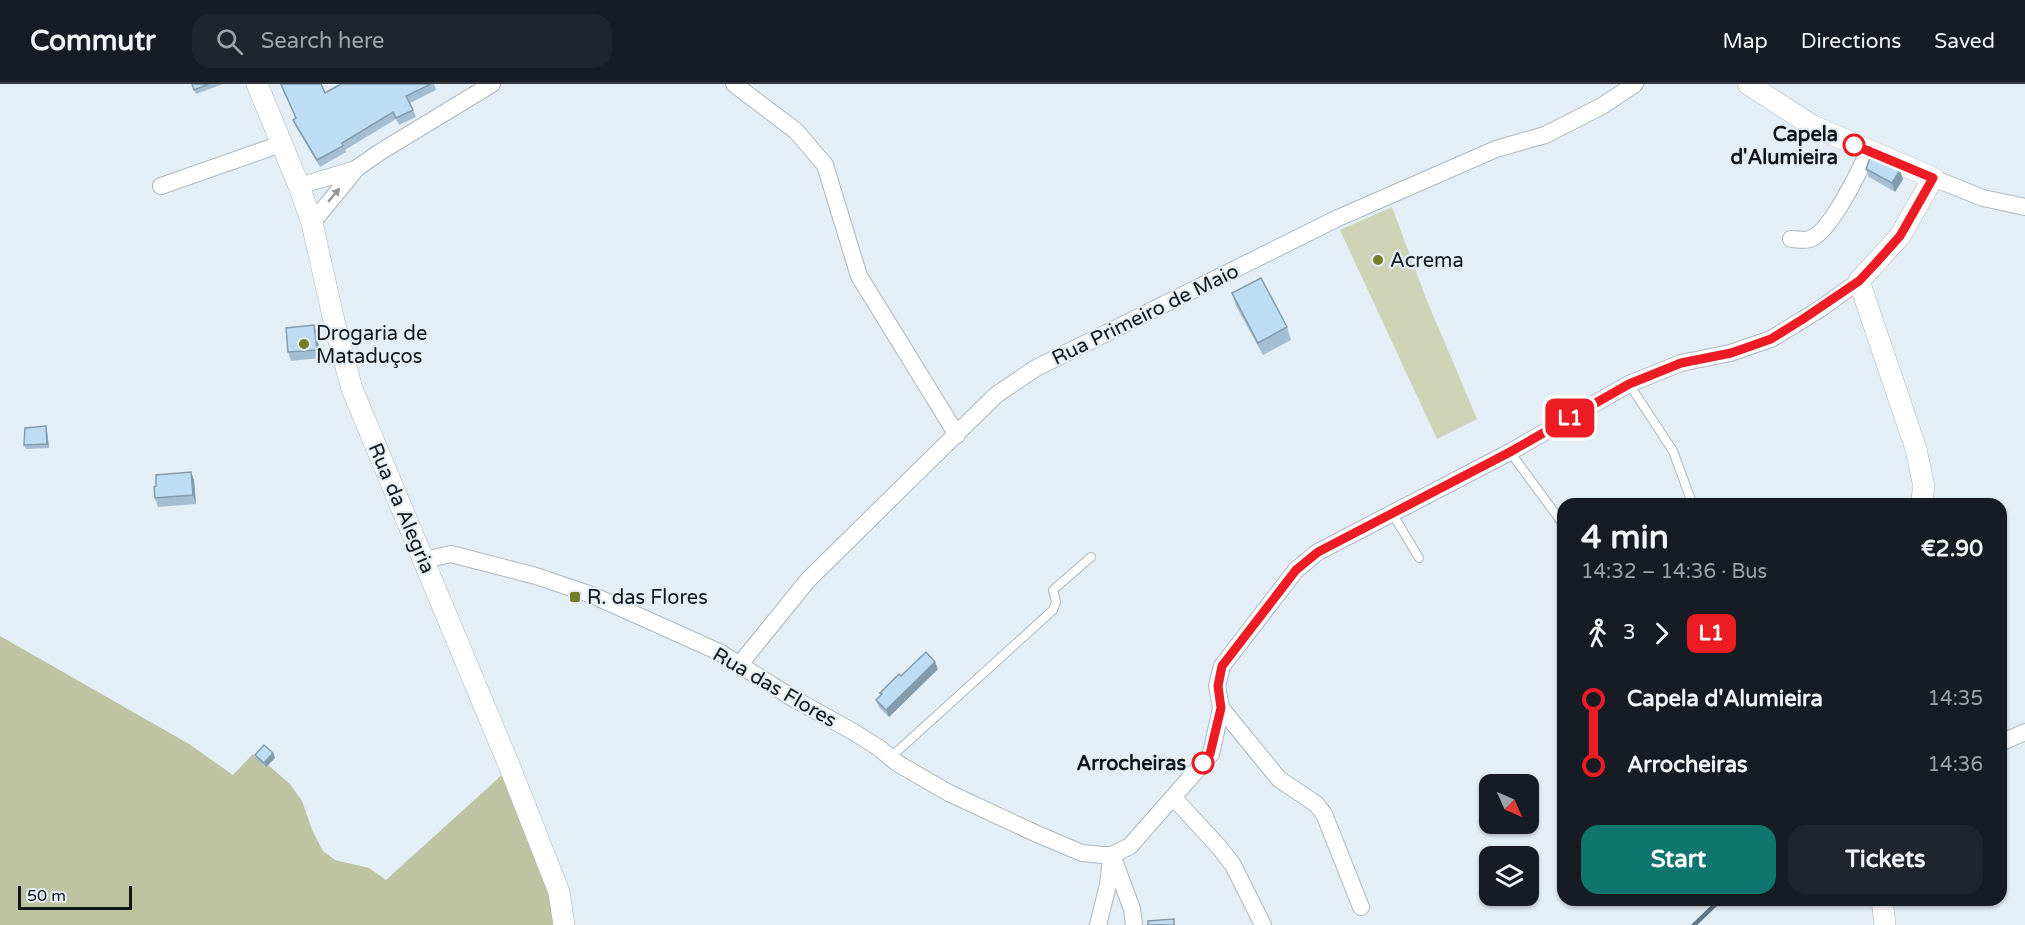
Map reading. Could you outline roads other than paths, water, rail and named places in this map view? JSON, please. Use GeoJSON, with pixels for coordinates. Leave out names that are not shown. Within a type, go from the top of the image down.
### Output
{"type":"FeatureCollection","features":[{"type":"Feature","properties":{"kind":"street","name":"Rua da Alegria"},"geometry":{"type":"LineString","coordinates":[[257,84],[312,223],[352,389],[559,891],[564,925]]}},
{"type":"Feature","properties":{"kind":"street"},"geometry":{"type":"LineString","coordinates":[[312,223],[357,168],[492,84]]}},
{"type":"Feature","properties":{"kind":"street"},"geometry":{"type":"LineString","coordinates":[[734,84],[796,131],[825,165],[859,276],[957,435]]}},
{"type":"Feature","properties":{"kind":"street","name":"Rua Primeiro de Maio"},"geometry":{"type":"LineString","coordinates":[[740,664],[808,580],[996,395],[1036,368],[1338,218],[1496,149],[1545,135],[1602,106],[1635,84]]}},
{"type":"Feature","properties":{"kind":"street"},"geometry":{"type":"LineString","coordinates":[[1748,84],[1813,126],[1983,198],[2025,207]]}},
{"type":"Feature","properties":{"kind":"street"},"geometry":{"type":"LineString","coordinates":[[161,186],[281,144]]}},
{"type":"Feature","properties":{"kind":"street"},"geometry":{"type":"LineString","coordinates":[[1791,239],[1809,240],[1821,232],[1849,192],[1869,150]]}},
{"type":"Feature","properties":{"kind":"street"},"geometry":{"type":"LineString","coordinates":[[299,186],[357,168]]}},
{"type":"Feature","properties":{"kind":"street"},"geometry":{"type":"LineString","coordinates":[[1112,855],[1130,846],[1210,754],[1221,708],[1218,686],[1222,666],[1296,570],[1318,552],[1510,452],[1629,384],[1681,363],[1731,353],[1771,339],[1820,309],[1859,281],[1900,236],[1933,178]]}},
{"type":"Feature","properties":{"kind":"street"},"geometry":{"type":"LineString","coordinates":[[1859,281],[1916,450],[1924,487],[1922,498]]}},
{"type":"Feature","properties":{"kind":"street","name":"Rua das Flores"},"geometry":{"type":"LineString","coordinates":[[424,560],[450,554],[563,584],[679,633],[740,664],[796,700],[852,731],[897,763],[949,793],[1082,852],[1112,855]]}},
{"type":"Feature","properties":{"kind":"street"},"geometry":{"type":"LineString","coordinates":[[1221,708],[1279,779],[1316,804],[1324,814],[1361,907]]}},
{"type":"Feature","properties":{"kind":"street"},"geometry":{"type":"LineString","coordinates":[[2007,739],[2025,732]]}},
{"type":"Feature","properties":{"kind":"street"},"geometry":{"type":"LineString","coordinates":[[1173,797],[1233,865],[1263,925]]}},
{"type":"Feature","properties":{"kind":"street"},"geometry":{"type":"LineString","coordinates":[[1098,925],[1108,885],[1112,855]]}},
{"type":"Feature","properties":{"kind":"street"},"geometry":{"type":"LineString","coordinates":[[1112,855],[1132,909],[1134,925]]}},
{"type":"Feature","properties":{"kind":"street"},"geometry":{"type":"LineString","coordinates":[[1883,906],[1885,925]]}},
{"type":"Feature","properties":{"kind":"lane"},"geometry":{"type":"LineString","coordinates":[[1629,384],[1672,451],[1690,498]]}},
{"type":"Feature","properties":{"kind":"lane"},"geometry":{"type":"LineString","coordinates":[[1510,452],[1557,516]]}},
{"type":"Feature","properties":{"kind":"lane"},"geometry":{"type":"LineString","coordinates":[[1392,512],[1419,558]]}},
{"type":"Feature","properties":{"kind":"lane"},"geometry":{"type":"LineString","coordinates":[[891,757],[1053,610],[1056,602],[1053,590],[1091,557]]}},
{"type":"Feature","properties":{"kind":"waterway"},"geometry":{"type":"LineString","coordinates":[[1694,925],[1714,906]]}},
{"type":"Feature","properties":{"kind":"place","name":"Capela d'Alumieira"},"geometry":{"type":"Point","coordinates":[1854,145]}},
{"type":"Feature","properties":{"kind":"place","name":"Acrema"},"geometry":{"type":"Point","coordinates":[1378,260]}},
{"type":"Feature","properties":{"kind":"place","name":"Drogaria de Mataduços"},"geometry":{"type":"Point","coordinates":[304,344]}},
{"type":"Feature","properties":{"kind":"place","name":"R. das Flores"},"geometry":{"type":"Point","coordinates":[575,597]}},
{"type":"Feature","properties":{"kind":"place","name":"Arrocheiras"},"geometry":{"type":"Point","coordinates":[1203,763]}}]}
